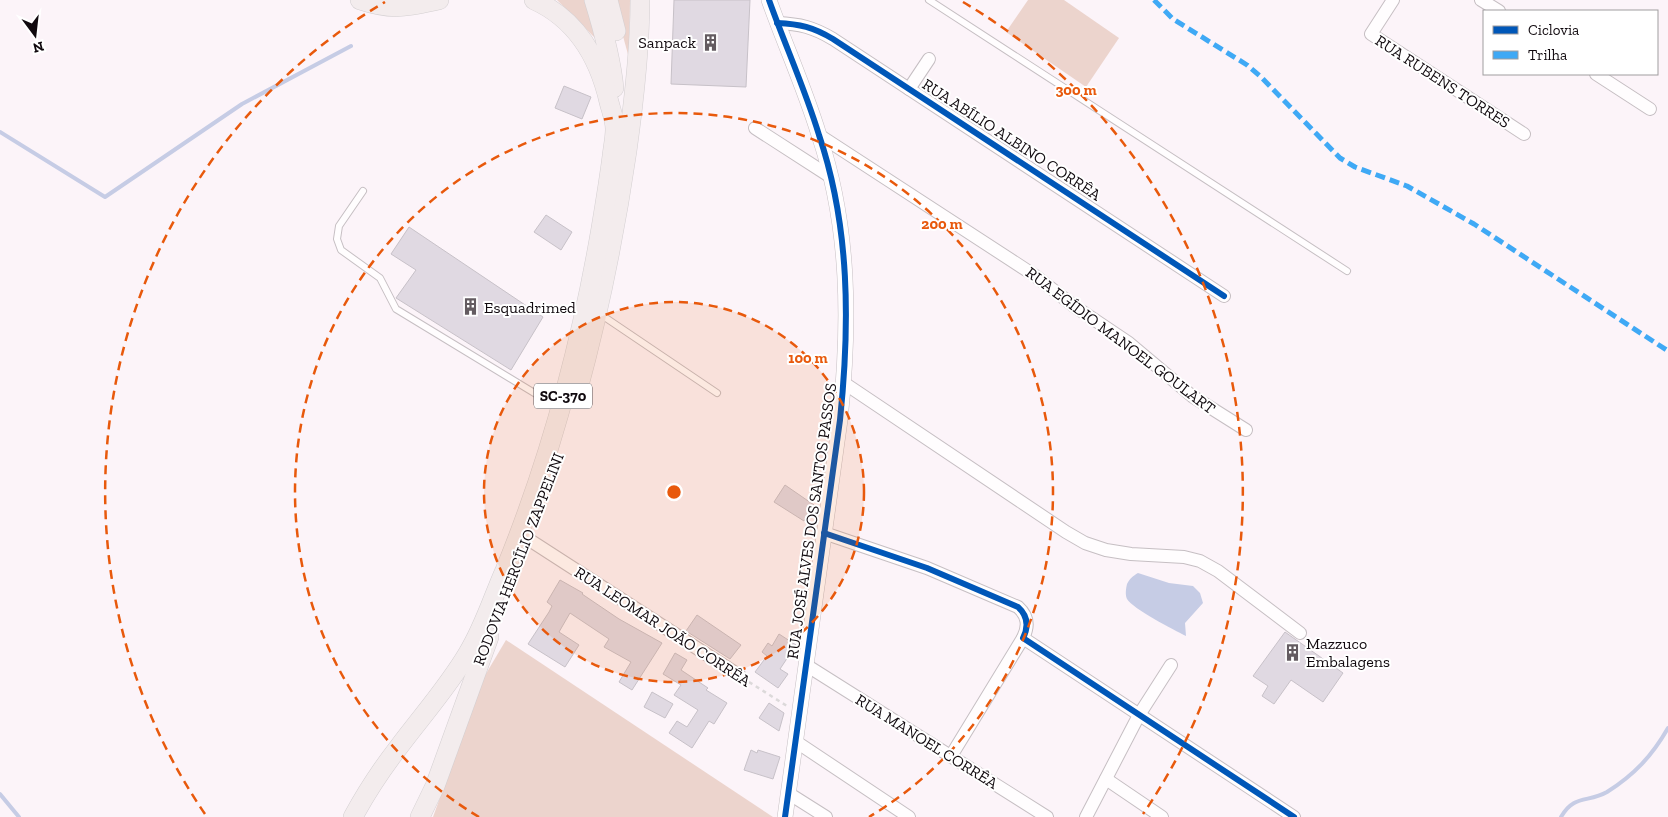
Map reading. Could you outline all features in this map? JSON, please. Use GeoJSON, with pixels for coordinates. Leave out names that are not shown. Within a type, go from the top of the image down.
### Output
{"type":"FeatureCollection","features":[{"type":"Feature","properties":{"kind":"main road"},"geometry":{"type":"LineString","coordinates":[[360,0],[389,8],[439,0]]}},
{"type":"Feature","properties":{"kind":"main road","name":"RODOVIA HERCÍLIO ZAPPELINI"},"geometry":{"type":"LineString","coordinates":[[420,817],[435,786],[479,660],[541,509],[576,398],[597,312],[620,202],[623,123],[608,95],[597,63],[579,33],[566,21],[534,0]]}},
{"type":"Feature","properties":{"kind":"main road","name":"SC-370"},"geometry":{"type":"LineString","coordinates":[[594,0],[604,30],[623,123]]}},
{"type":"Feature","properties":{"kind":"main road","name":"SC-370"},"geometry":{"type":"LineString","coordinates":[[608,0],[625,69],[623,123]]}},
{"type":"Feature","properties":{"kind":"main road","name":"RODOVIA HERCÍLIO ZAPPELINI"},"geometry":{"type":"LineString","coordinates":[[353,817],[370,786],[445,688],[469,653],[483,624],[520,531],[546,457],[582,321],[596,258],[609,178],[638,57],[640,0]]}},
{"type":"Feature","properties":{"kind":"street","name":"RUA JOSÉ ALVES DOS SANTOS PASSOS"},"geometry":{"type":"LineString","coordinates":[[769,0],[820,135],[831,177],[842,243],[846,282],[844,383],[785,817]]}},
{"type":"Feature","properties":{"kind":"street","name":"RUA RUBENS TORRES"},"geometry":{"type":"LineString","coordinates":[[1393,0],[1371,34],[1524,134]]}},
{"type":"Feature","properties":{"kind":"street"},"geometry":{"type":"LineString","coordinates":[[1481,0],[1497,10]]}},
{"type":"Feature","properties":{"kind":"street","name":"RUA ABÍLIO ALBINO CORRÊA"},"geometry":{"type":"LineString","coordinates":[[777,23],[797,24],[820,31],[1224,296]]}},
{"type":"Feature","properties":{"kind":"street"},"geometry":{"type":"LineString","coordinates":[[909,88],[929,59]]}},
{"type":"Feature","properties":{"kind":"street"},"geometry":{"type":"LineString","coordinates":[[1598,75],[1650,109]]}},
{"type":"Feature","properties":{"kind":"street"},"geometry":{"type":"LineString","coordinates":[[755,128],[831,177]]}},
{"type":"Feature","properties":{"kind":"street","name":"RUA EGÍDIO MANOEL GOULART"},"geometry":{"type":"LineString","coordinates":[[820,135],[1034,275],[1074,306],[1129,343],[1192,396],[1246,430]]}},
{"type":"Feature","properties":{"kind":"street"},"geometry":{"type":"LineString","coordinates":[[844,383],[1066,532],[1106,550],[1131,554],[1184,557],[1200,561],[1218,571],[1300,633]]}},
{"type":"Feature","properties":{"kind":"street"},"geometry":{"type":"LineString","coordinates":[[824,533],[927,568],[1018,607],[1026,616],[1027,624],[1023,638],[951,756]]}},
{"type":"Feature","properties":{"kind":"street","name":"RUA LEOMAR JOÃO CORRÊA"},"geometry":{"type":"LineString","coordinates":[[528,539],[740,676]]}},
{"type":"Feature","properties":{"kind":"street"},"geometry":{"type":"LineString","coordinates":[[1023,638],[1294,817]]}},
{"type":"Feature","properties":{"kind":"street","name":"RUA MANOEL CORRÊA"},"geometry":{"type":"LineString","coordinates":[[806,665],[1047,817]]}},
{"type":"Feature","properties":{"kind":"street"},"geometry":{"type":"LineString","coordinates":[[1086,817],[1139,715],[1171,665]]}},
{"type":"Feature","properties":{"kind":"street"},"geometry":{"type":"LineString","coordinates":[[795,741],[909,817]]}},
{"type":"Feature","properties":{"kind":"street"},"geometry":{"type":"LineString","coordinates":[[1106,779],[1162,817]]}},
{"type":"Feature","properties":{"kind":"street"},"geometry":{"type":"LineString","coordinates":[[788,793],[826,817]]}},
{"type":"Feature","properties":{"kind":"lane"},"geometry":{"type":"LineString","coordinates":[[929,0],[1347,271]]}},
{"type":"Feature","properties":{"kind":"lane"},"geometry":{"type":"LineString","coordinates":[[363,191],[339,226],[337,239],[342,250],[380,278],[396,309],[560,408]]}},
{"type":"Feature","properties":{"kind":"lane"},"geometry":{"type":"LineString","coordinates":[[597,312],[717,393]]}},
{"type":"Feature","properties":{"kind":"shaded area"},"geometry":{"type":"Polygon","coordinates":[[[557,0],[585,0],[595,38],[557,0]]]}},
{"type":"Feature","properties":{"kind":"shaded area"},"geometry":{"type":"Polygon","coordinates":[[[613,0],[630,0],[629,58],[613,0]]]}},
{"type":"Feature","properties":{"kind":"shaded area"},"geometry":{"type":"Polygon","coordinates":[[[1028,0],[1064,0],[1119,38],[1086,87],[1006,32],[1028,0]]]}},
{"type":"Feature","properties":{"kind":"shaded area"},"geometry":{"type":"Polygon","coordinates":[[[506,640],[773,817],[433,817],[484,677],[506,640]]]}},
{"type":"Feature","properties":{"kind":"water"},"geometry":{"type":"Polygon","coordinates":[[[1138,573],[1169,583],[1193,586],[1200,593],[1203,603],[1185,623],[1186,636],[1145,614],[1127,599],[1127,584],[1138,573]]]}},
{"type":"Feature","properties":{"kind":"building","name":"Sanpack"},"geometry":{"type":"Polygon","coordinates":[[[674,0],[750,0],[746,87],[671,84],[674,0]]]}},
{"type":"Feature","properties":{"kind":"building"},"geometry":{"type":"Polygon","coordinates":[[[564,86],[591,97],[582,119],[555,108],[564,86]]]}},
{"type":"Feature","properties":{"kind":"building"},"geometry":{"type":"Polygon","coordinates":[[[546,215],[572,232],[561,250],[534,232],[546,215]]]}},
{"type":"Feature","properties":{"kind":"building","name":"Esquadrimed"},"geometry":{"type":"Polygon","coordinates":[[[409,227],[543,317],[511,370],[396,298],[416,270],[391,254],[409,227]]]}},
{"type":"Feature","properties":{"kind":"building"},"geometry":{"type":"Polygon","coordinates":[[[785,485],[814,505],[804,521],[774,502],[785,485]]]}},
{"type":"Feature","properties":{"kind":"building"},"geometry":{"type":"Polygon","coordinates":[[[560,580],[583,593],[619,619],[662,643],[632,690],[619,682],[631,662],[604,647],[609,639],[570,613],[559,632],[579,645],[565,667],[528,644],[552,606],[547,602],[560,580]]]}},
{"type":"Feature","properties":{"kind":"building"},"geometry":{"type":"Polygon","coordinates":[[[697,615],[741,645],[730,659],[686,631],[697,615]]]}},
{"type":"Feature","properties":{"kind":"building","name":"Mazzuco Embalagens"},"geometry":{"type":"Polygon","coordinates":[[[1285,632],[1343,673],[1323,702],[1291,680],[1274,704],[1262,696],[1268,686],[1253,676],[1285,632]]]}},
{"type":"Feature","properties":{"kind":"building"},"geometry":{"type":"Polygon","coordinates":[[[779,634],[796,645],[780,669],[788,674],[778,688],[755,672],[767,656],[762,652],[768,643],[772,646],[779,634]]]}},
{"type":"Feature","properties":{"kind":"building"},"geometry":{"type":"Polygon","coordinates":[[[675,653],[687,660],[681,670],[708,688],[706,690],[727,703],[714,724],[709,721],[692,748],[669,733],[677,721],[687,727],[698,710],[674,695],[681,685],[663,674],[675,653]]]}},
{"type":"Feature","properties":{"kind":"building"},"geometry":{"type":"Polygon","coordinates":[[[652,692],[673,704],[665,718],[644,707],[652,692]]]}},
{"type":"Feature","properties":{"kind":"building"},"geometry":{"type":"Polygon","coordinates":[[[769,703],[784,713],[779,731],[759,718],[769,703]]]}},
{"type":"Feature","properties":{"kind":"building"},"geometry":{"type":"Polygon","coordinates":[[[751,750],[757,753],[758,750],[780,757],[773,779],[744,770],[751,750]]]}},
{"type":"Feature","properties":{"kind":"waterway"},"geometry":{"type":"LineString","coordinates":[[0,132],[105,197],[242,104],[351,46]]}},
{"type":"Feature","properties":{"kind":"waterway"},"geometry":{"type":"LineString","coordinates":[[1561,817],[1576,802],[1607,792],[1626,779],[1649,756],[1668,728]]}},
{"type":"Feature","properties":{"kind":"waterway"},"geometry":{"type":"LineString","coordinates":[[0,794],[19,817]]}},
{"type":"Feature","properties":{"kind":"marked path"},"geometry":{"type":"LineString","coordinates":[[1154,0],[1173,19],[1247,65],[1260,76],[1340,158],[1355,167],[1407,186],[1474,224],[1668,351]]}},
{"type":"Feature","properties":{"kind":"cycle path"},"geometry":{"type":"LineString","coordinates":[[769,0],[808,101],[829,170],[842,240],[846,312],[840,420],[785,817]]}},
{"type":"Feature","properties":{"kind":"cycle path"},"geometry":{"type":"LineString","coordinates":[[777,23],[806,27],[833,39],[1224,296]]}},
{"type":"Feature","properties":{"kind":"cycle path"},"geometry":{"type":"LineString","coordinates":[[824,533],[927,568],[1018,607],[1026,618],[1026,629],[1023,638],[1294,817]]}},
{"type":"Feature","properties":{"kind":"place","name":"Sanpack"},"geometry":{"type":"Point","coordinates":[710,42]}},
{"type":"Feature","properties":{"kind":"place","name":"Esquadrimed"},"geometry":{"type":"Point","coordinates":[470,307]}},
{"type":"Feature","properties":{"kind":"place","name":"Mazzuco Embalagens"},"geometry":{"type":"Point","coordinates":[1292,652]}}]}
